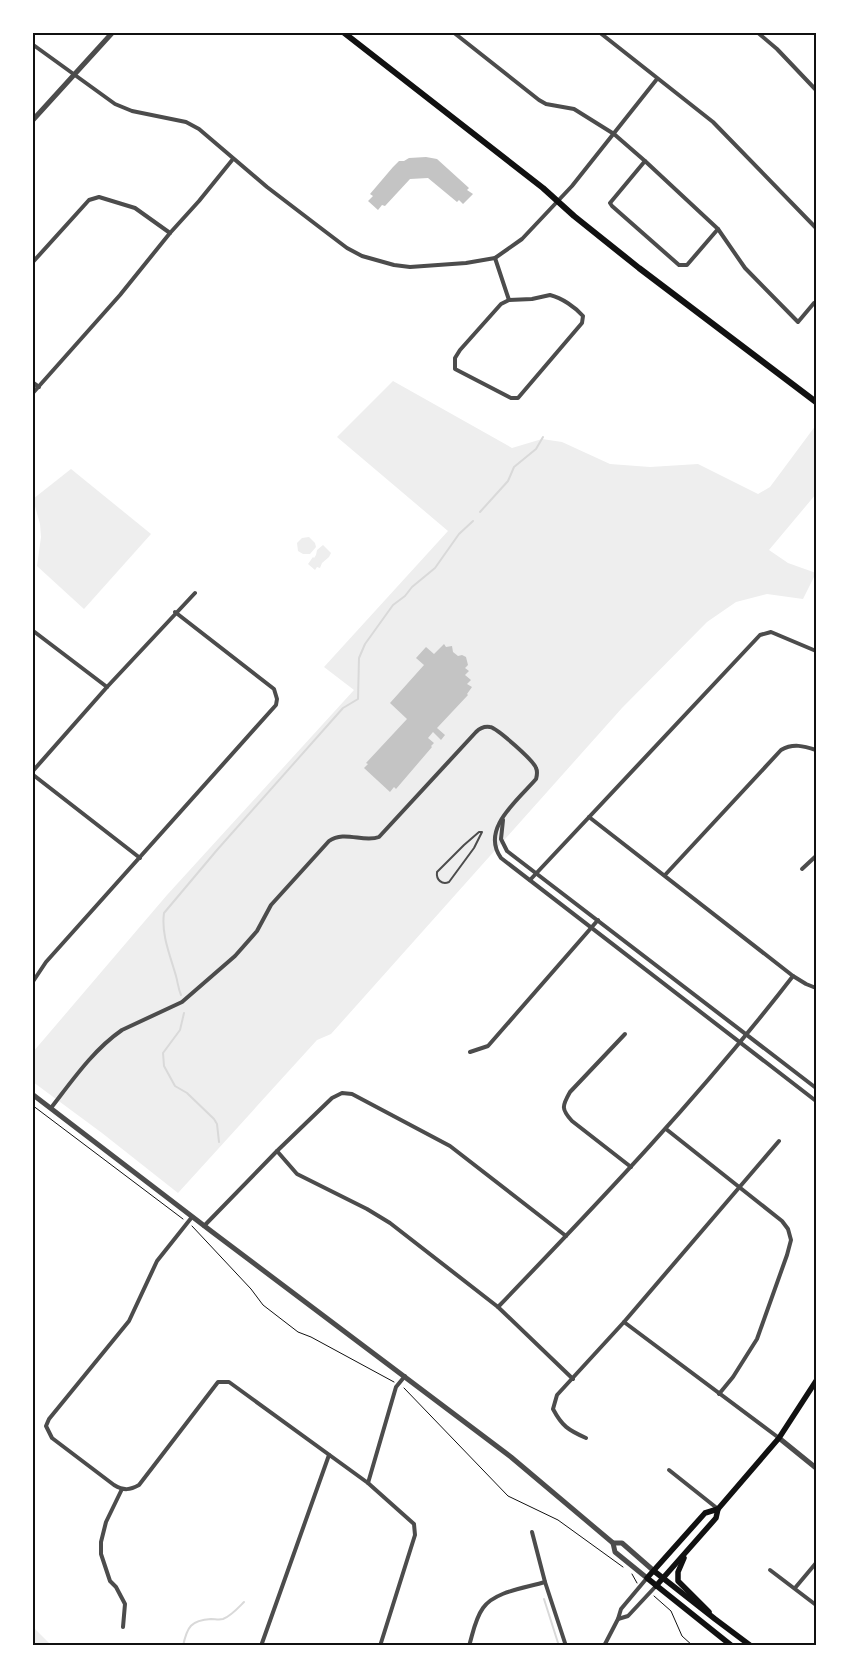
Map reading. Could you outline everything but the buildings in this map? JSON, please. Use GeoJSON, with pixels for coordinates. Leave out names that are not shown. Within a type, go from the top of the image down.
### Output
{"type":"FeatureCollection","features":[{"type":"Feature","properties":{"kind":"main road"},"geometry":{"type":"LineString","coordinates":[[343,32],[543,188],[574,216],[639,268],[816,402]]}},
{"type":"Feature","properties":{"kind":"main road"},"geometry":{"type":"LineString","coordinates":[[656,1586],[716,1518],[718,1509],[779,1438],[816,1382]]}},
{"type":"Feature","properties":{"kind":"main road"},"geometry":{"type":"LineString","coordinates":[[718,1509],[705,1514],[647,1578],[732,1646]]}},
{"type":"Feature","properties":{"kind":"main road"},"geometry":{"type":"LineString","coordinates":[[690,1548],[678,1572],[678,1581],[685,1590],[705,1606],[715,1620]]}},
{"type":"Feature","properties":{"kind":"main road"},"geometry":{"type":"LineString","coordinates":[[654,1571],[751,1646]]}},
{"type":"Feature","properties":{"kind":"street"},"geometry":{"type":"LineString","coordinates":[[32,121],[113,32]]}},
{"type":"Feature","properties":{"kind":"street"},"geometry":{"type":"LineString","coordinates":[[452,32],[539,100],[546,104],[574,109],[614,134],[718,228],[745,268],[798,322],[816,302]]}},
{"type":"Feature","properties":{"kind":"street"},"geometry":{"type":"LineString","coordinates":[[599,32],[713,122],[816,228]]}},
{"type":"Feature","properties":{"kind":"street"},"geometry":{"type":"LineString","coordinates":[[757,32],[777,49],[816,90]]}},
{"type":"Feature","properties":{"kind":"street"},"geometry":{"type":"LineString","coordinates":[[32,44],[115,104],[132,111],[186,122],[199,129],[233,159],[347,248],[362,256],[394,265],[410,267],[466,263],[495,258],[522,239],[614,134],[657,79]]}},
{"type":"Feature","properties":{"kind":"street"},"geometry":{"type":"LineString","coordinates":[[32,394],[120,295],[233,159]]}},
{"type":"Feature","properties":{"kind":"street"},"geometry":{"type":"LineString","coordinates":[[645,161],[610,203],[612,206],[679,265],[686,265],[718,228]]}},
{"type":"Feature","properties":{"kind":"street"},"geometry":{"type":"LineString","coordinates":[[32,263],[90,200],[99,197],[135,208],[170,233]]}},
{"type":"Feature","properties":{"kind":"street"},"geometry":{"type":"LineString","coordinates":[[495,258],[509,300]]}},
{"type":"Feature","properties":{"kind":"street"},"geometry":{"type":"LineString","coordinates":[[550,295],[556,296],[577,309],[583,316],[582,323],[518,398],[511,398],[455,369],[454,364],[460,350],[484,321],[501,304],[509,300],[532,299],[550,295]]}},
{"type":"Feature","properties":{"kind":"street"},"geometry":{"type":"LineString","coordinates":[[32,382],[39,387]]}},
{"type":"Feature","properties":{"kind":"street"},"geometry":{"type":"LineString","coordinates":[[140,858],[32,773],[107,687],[194,593]]}},
{"type":"Feature","properties":{"kind":"street"},"geometry":{"type":"LineString","coordinates":[[32,984],[46,962],[127,869],[140,858],[276,705],[274,689],[175,612]]}},
{"type":"Feature","properties":{"kind":"street"},"geometry":{"type":"LineString","coordinates":[[32,630],[107,687]]}},
{"type":"Feature","properties":{"kind":"street"},"geometry":{"type":"LineString","coordinates":[[530,880],[760,635],[771,632],[816,651]]}},
{"type":"Feature","properties":{"kind":"street"},"geometry":{"type":"LineString","coordinates":[[51,1108],[103,1045],[122,1030],[182,1002],[235,956],[260,928],[271,905],[331,840],[339,837],[373,839],[384,834],[476,732],[483,727],[497,730],[537,768],[536,779],[503,818],[495,833],[496,850],[504,861],[816,1101]]}},
{"type":"Feature","properties":{"kind":"street"},"geometry":{"type":"LineString","coordinates":[[665,874],[781,750],[789,745],[816,750]]}},
{"type":"Feature","properties":{"kind":"street"},"geometry":{"type":"LineString","coordinates":[[589,817],[665,874],[793,976],[816,988]]}},
{"type":"Feature","properties":{"kind":"street"},"geometry":{"type":"LineString","coordinates":[[503,818],[501,839],[504,847],[816,1088]]}},
{"type":"Feature","properties":{"kind":"street"},"geometry":{"type":"LineString","coordinates":[[802,869],[816,856]]}},
{"type":"Feature","properties":{"kind":"street"},"geometry":{"type":"LineString","coordinates":[[470,1052],[488,1046],[598,920]]}},
{"type":"Feature","properties":{"kind":"street"},"geometry":{"type":"LineString","coordinates":[[498,1307],[632,1168],[748,1035],[793,976]]}},
{"type":"Feature","properties":{"kind":"street"},"geometry":{"type":"LineString","coordinates":[[625,1034],[570,1092],[563,1104],[563,1108],[564,1113],[572,1121],[632,1168]]}},
{"type":"Feature","properties":{"kind":"street"},"geometry":{"type":"LineString","coordinates":[[204,1226],[276,1151],[332,1098],[342,1093],[352,1094],[450,1146],[566,1236]]}},
{"type":"Feature","properties":{"kind":"street"},"geometry":{"type":"LineString","coordinates":[[33,1094],[192,1217],[511,1457],[613,1543],[622,1543],[654,1571]]}},
{"type":"Feature","properties":{"kind":"street"},"geometry":{"type":"LineString","coordinates":[[666,1129],[740,1189],[782,1220],[788,1228],[791,1240],[788,1255],[756,1339],[733,1377],[719,1394]]}},
{"type":"Feature","properties":{"kind":"street"},"geometry":{"type":"LineString","coordinates":[[586,1438],[566,1429],[553,1409],[558,1395],[740,1189],[779,1141]]}},
{"type":"Feature","properties":{"kind":"street"},"geometry":{"type":"LineString","coordinates":[[276,1151],[297,1174],[367,1209],[390,1223],[498,1307],[573,1379]]}},
{"type":"Feature","properties":{"kind":"street"},"geometry":{"type":"LineString","coordinates":[[192,1217],[157,1262],[128,1321],[49,1419],[46,1426],[52,1438],[122,1489],[127,1490],[139,1485],[218,1382],[229,1382],[368,1483],[414,1524],[415,1529],[380,1646]]}},
{"type":"Feature","properties":{"kind":"street"},"geometry":{"type":"LineString","coordinates":[[624,1322],[816,1468]]}},
{"type":"Feature","properties":{"kind":"street"},"geometry":{"type":"LineString","coordinates":[[368,1483],[396,1388],[405,1376]]}},
{"type":"Feature","properties":{"kind":"street"},"geometry":{"type":"LineString","coordinates":[[261,1646],[330,1455]]}},
{"type":"Feature","properties":{"kind":"street"},"geometry":{"type":"LineString","coordinates":[[670,1470],[718,1509]]}},
{"type":"Feature","properties":{"kind":"street"},"geometry":{"type":"LineString","coordinates":[[122,1489],[106,1522],[101,1542],[101,1554],[110,1581],[116,1587],[124,1604],[123,1627]]}},
{"type":"Feature","properties":{"kind":"street"},"geometry":{"type":"LineString","coordinates":[[532,1532],[545,1582],[566,1646]]}},
{"type":"Feature","properties":{"kind":"street"},"geometry":{"type":"LineString","coordinates":[[604,1646],[621,1609],[647,1578],[614,1552],[613,1543]]}},
{"type":"Feature","properties":{"kind":"street"},"geometry":{"type":"LineString","coordinates":[[795,1588],[816,1563]]}},
{"type":"Feature","properties":{"kind":"street"},"geometry":{"type":"LineString","coordinates":[[770,1570],[816,1605]]}},
{"type":"Feature","properties":{"kind":"street"},"geometry":{"type":"LineString","coordinates":[[469,1646],[478,1618],[489,1602],[506,1593],[545,1582]]}},
{"type":"Feature","properties":{"kind":"street"},"geometry":{"type":"LineString","coordinates":[[618,1619],[628,1616],[656,1586]]}},
{"type":"Feature","properties":{"kind":"lane"},"geometry":{"type":"LineString","coordinates":[[482,832],[474,848],[449,882],[440,882],[437,878],[437,872],[464,845],[482,832]]}},
{"type":"Feature","properties":{"kind":"path"},"geometry":{"type":"LineString","coordinates":[[32,1105],[182,1218]]}},
{"type":"Feature","properties":{"kind":"path"},"geometry":{"type":"LineString","coordinates":[[190,1225],[263,1305],[298,1332],[312,1337],[394,1381]]}},
{"type":"Feature","properties":{"kind":"path"},"geometry":{"type":"LineString","coordinates":[[402,1387],[412,1394],[508,1496],[558,1520],[624,1568]]}},
{"type":"Feature","properties":{"kind":"path"},"geometry":{"type":"LineString","coordinates":[[631,1573],[636,1582]]}},
{"type":"Feature","properties":{"kind":"path"},"geometry":{"type":"LineString","coordinates":[[656,1597],[670,1610],[682,1636],[693,1646]]}},
{"type":"Feature","properties":{"kind":"shaded area"},"geometry":{"type":"Polygon","coordinates":[[[393,381],[512,448],[542,439],[562,442],[610,464],[650,467],[698,464],[758,494],[770,487],[816,425],[816,494],[769,550],[788,563],[816,573],[803,599],[767,594],[736,602],[707,622],[622,708],[331,1034],[317,1040],[178,1193],[33,1082],[33,1052],[167,895],[354,690],[324,667],[448,531],[337,437],[393,381]]]}},
{"type":"Feature","properties":{"kind":"shaded area"},"geometry":{"type":"Polygon","coordinates":[[[71,469],[151,534],[84,609],[37,566],[41,537],[40,524],[33,499],[71,469]]]}},
{"type":"Feature","properties":{"kind":"shaded area"},"geometry":{"type":"Polygon","coordinates":[[[309,537],[316,547],[310,554],[303,554],[298,551],[297,543],[302,538],[309,537]]]}},
{"type":"Feature","properties":{"kind":"shaded area"},"geometry":{"type":"Polygon","coordinates":[[[323,545],[331,553],[320,568],[317,567],[315,570],[308,564],[316,555],[317,550],[323,545]]]}},
{"type":"Feature","properties":{"kind":"shaded area"},"geometry":{"type":"Polygon","coordinates":[[[33,1627],[51,1645],[33,1645],[33,1627]]]}},
{"type":"Feature","properties":{"kind":"waterway"},"geometry":{"type":"LineString","coordinates":[[480,512],[508,481],[514,467],[536,449],[543,437]]}},
{"type":"Feature","properties":{"kind":"waterway"},"geometry":{"type":"LineString","coordinates":[[181,995],[165,937],[164,913],[217,850],[343,708],[358,699],[359,658],[365,644],[393,605],[435,568],[459,534],[473,521]]}},
{"type":"Feature","properties":{"kind":"waterway"},"geometry":{"type":"LineString","coordinates":[[184,1013],[180,1030],[163,1053],[164,1066],[175,1086],[187,1093],[214,1119],[217,1124],[219,1142]]}},
{"type":"Feature","properties":{"kind":"waterway"},"geometry":{"type":"LineString","coordinates":[[544,1599],[559,1646]]}},
{"type":"Feature","properties":{"kind":"waterway"},"geometry":{"type":"LineString","coordinates":[[183,1646],[188,1629],[194,1623],[211,1619],[223,1619],[232,1614],[244,1602]]}}]}
